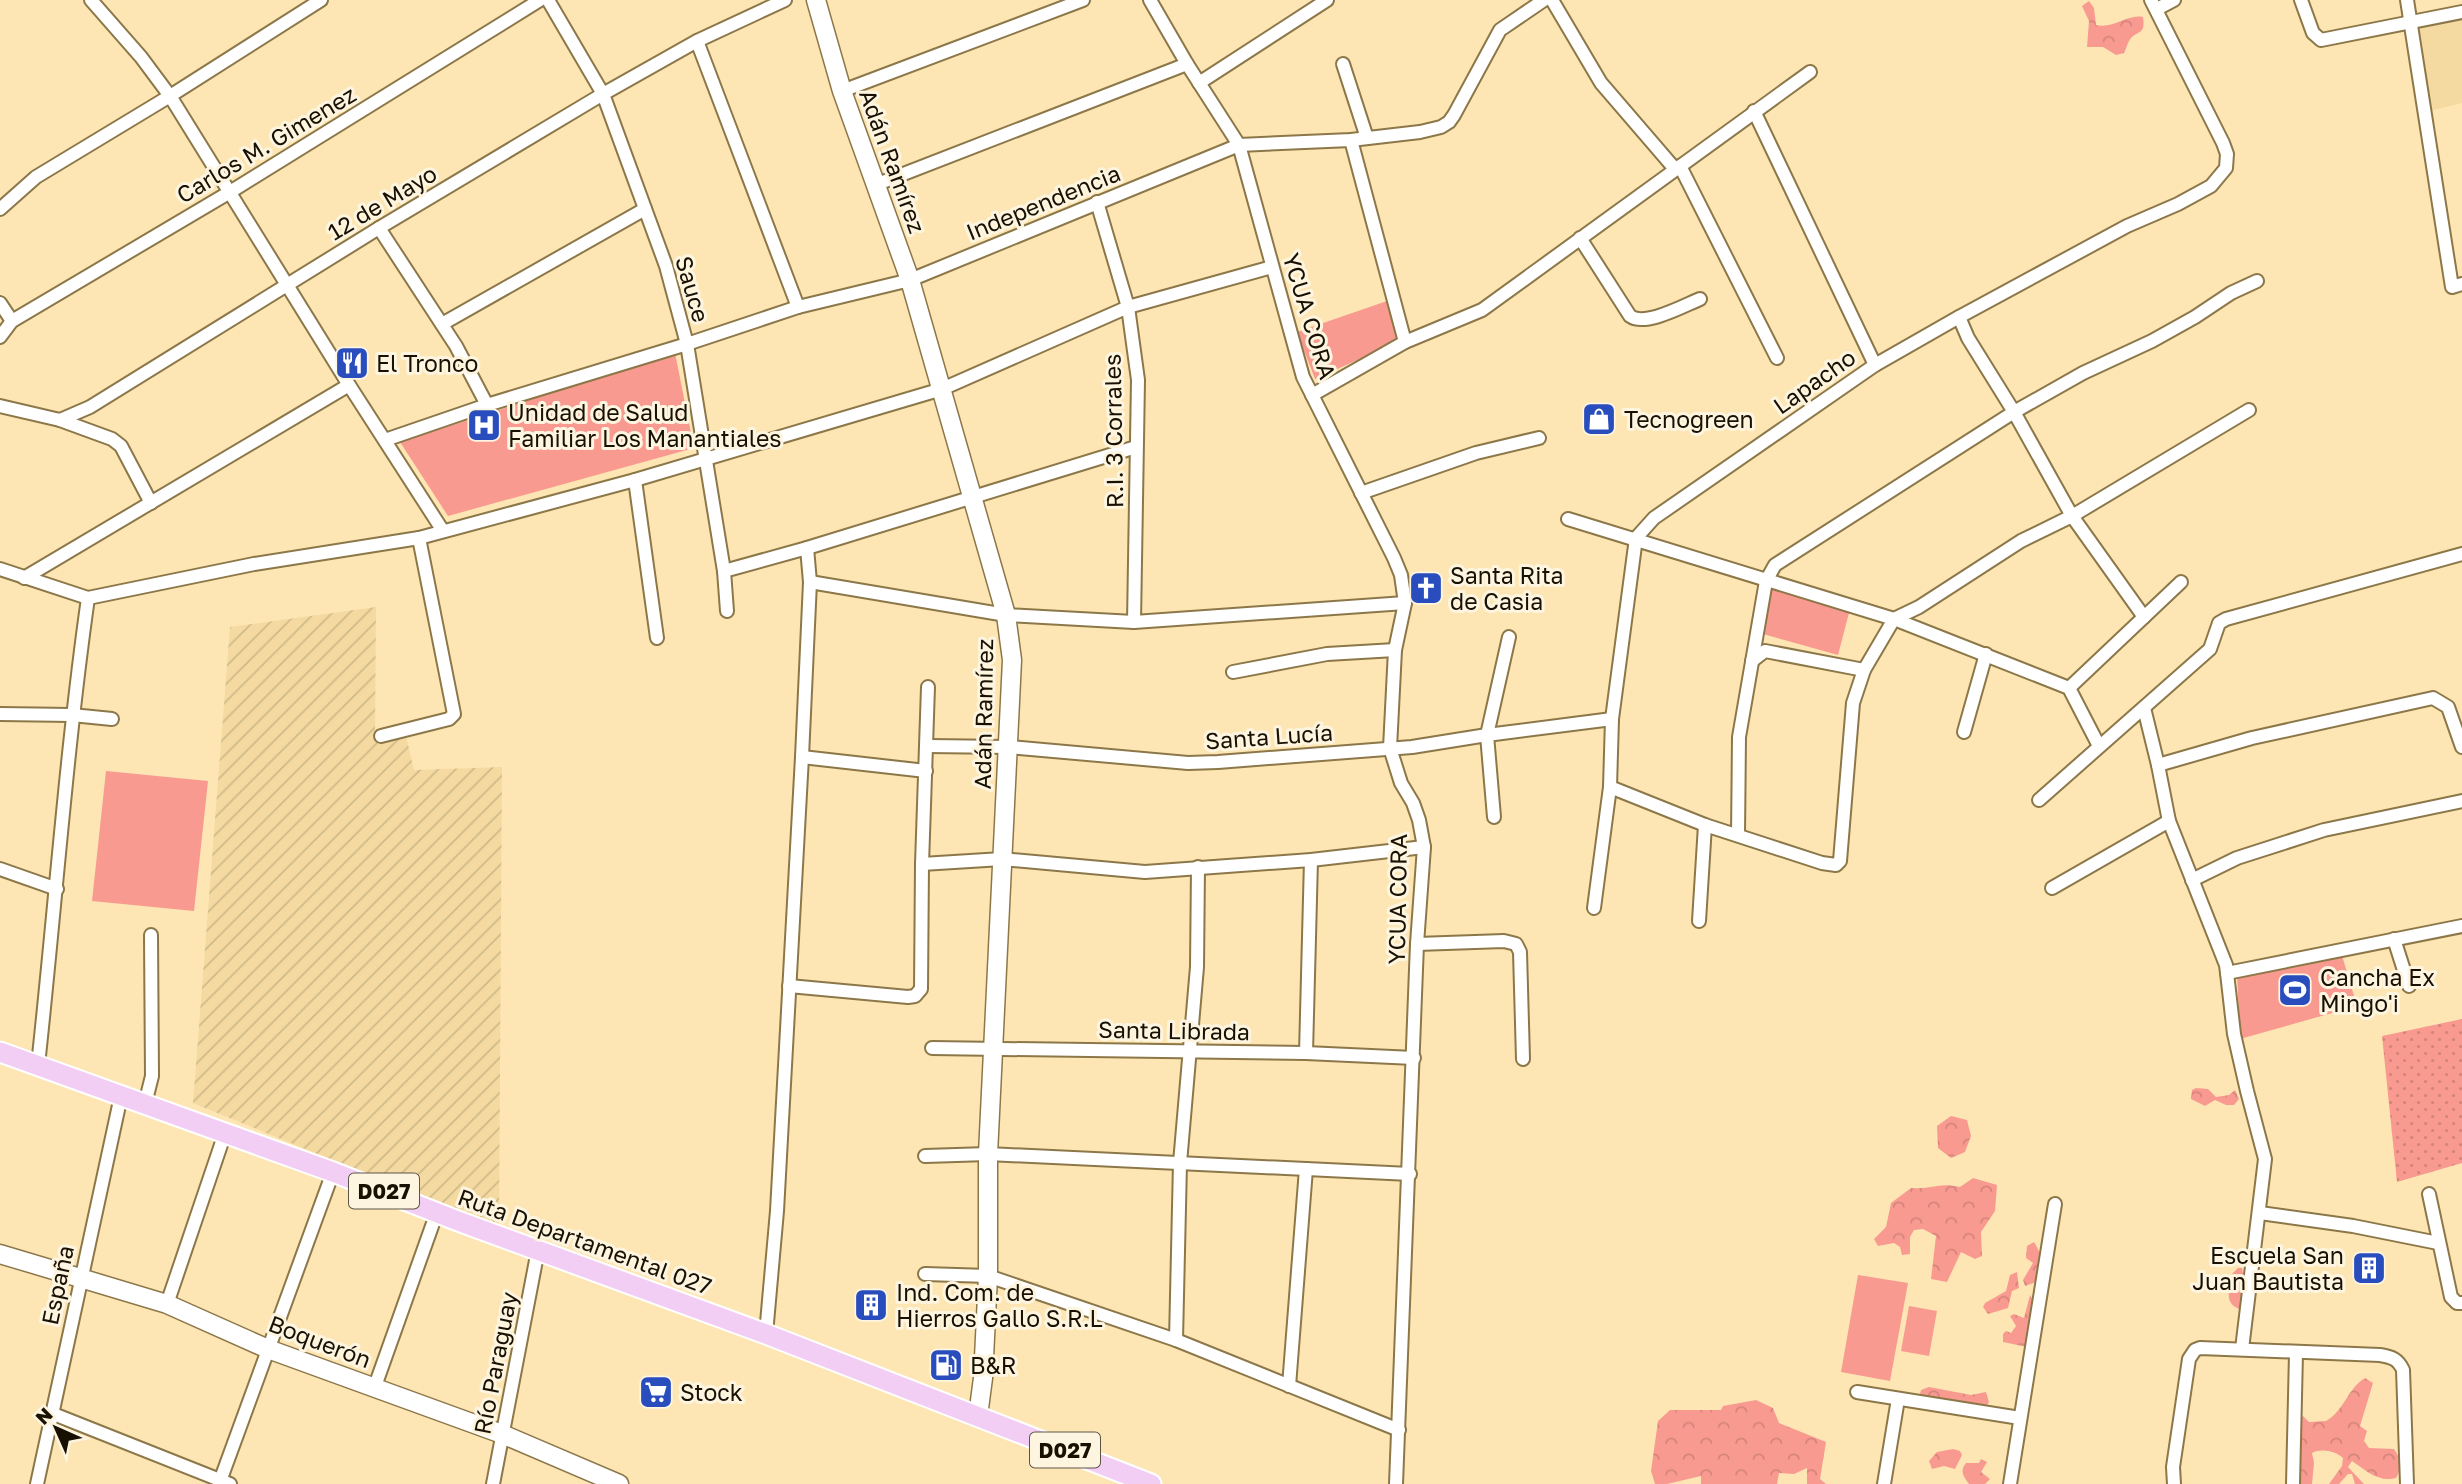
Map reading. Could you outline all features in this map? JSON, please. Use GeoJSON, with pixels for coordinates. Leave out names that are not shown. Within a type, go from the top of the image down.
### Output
{"type":"FeatureCollection","features":[{"type":"Feature","properties":{"kind":"main road","name":"Ruta Departamental 027"},"geometry":{"type":"LineString","coordinates":[[0,1052],[334,1172],[766,1334],[1151,1484]]}},
{"type":"Feature","properties":{"kind":"street"},"geometry":{"type":"LineString","coordinates":[[92,0],[170,96],[443,531]]}},
{"type":"Feature","properties":{"kind":"street"},"geometry":{"type":"LineString","coordinates":[[0,209],[36,177],[170,96],[320,0]]}},
{"type":"Feature","properties":{"kind":"street","name":"Carlos M. Gimenez"},"geometry":{"type":"LineString","coordinates":[[12,321],[230,191],[540,0]]}},
{"type":"Feature","properties":{"kind":"street","name":"Sauce"},"geometry":{"type":"LineString","coordinates":[[548,0],[603,94],[666,266],[687,344],[724,570],[727,611]]}},
{"type":"Feature","properties":{"kind":"street","name":"12 de Mayo"},"geometry":{"type":"LineString","coordinates":[[60,420],[90,407],[379,228],[603,94],[697,41],[785,0]]}},
{"type":"Feature","properties":{"kind":"street","name":"Adán Ramírez"},"geometry":{"type":"LineString","coordinates":[[816,0],[842,91],[910,280],[1006,615],[1012,660],[988,1154],[988,1276],[983,1378],[978,1416]]}},
{"type":"Feature","properties":{"kind":"street"},"geometry":{"type":"LineString","coordinates":[[842,91],[1083,0]]}},
{"type":"Feature","properties":{"kind":"street","name":"YCUA CORA"},"geometry":{"type":"LineString","coordinates":[[1150,0],[1239,145],[1296,356],[1312,395],[1398,566],[1405,603],[1395,650],[1390,748],[1401,783],[1419,820],[1424,847],[1417,944],[1396,1484]]}},
{"type":"Feature","properties":{"kind":"street"},"geometry":{"type":"LineString","coordinates":[[1199,83],[1327,0]]}},
{"type":"Feature","properties":{"kind":"street","name":"Independencia"},"geometry":{"type":"LineString","coordinates":[[385,440],[487,405],[799,307],[910,280],[1239,145],[1351,140],[1441,127],[1449,122],[1500,30],[1544,0]]}},
{"type":"Feature","properties":{"kind":"street"},"geometry":{"type":"LineString","coordinates":[[1552,0],[1601,83],[1677,167],[1777,358]]}},
{"type":"Feature","properties":{"kind":"street"},"geometry":{"type":"LineString","coordinates":[[2154,4],[2174,0]]}},
{"type":"Feature","properties":{"kind":"street"},"geometry":{"type":"LineString","coordinates":[[2301,0],[2313,33],[2318,39],[2462,12]]}},
{"type":"Feature","properties":{"kind":"street"},"geometry":{"type":"LineString","coordinates":[[2407,0],[2452,286],[2462,284]]}},
{"type":"Feature","properties":{"kind":"street","name":"Lapacho"},"geometry":{"type":"LineString","coordinates":[[1636,538],[1654,518],[1875,365],[2127,226],[2211,186],[2227,168],[2227,154],[2154,4]]}},
{"type":"Feature","properties":{"kind":"street"},"geometry":{"type":"LineString","coordinates":[[697,41],[799,307]]}},
{"type":"Feature","properties":{"kind":"street"},"geometry":{"type":"LineString","coordinates":[[875,185],[1187,64]]}},
{"type":"Feature","properties":{"kind":"street"},"geometry":{"type":"LineString","coordinates":[[1343,64],[1367,138]]}},
{"type":"Feature","properties":{"kind":"street"},"geometry":{"type":"LineString","coordinates":[[1312,395],[1405,342],[1482,310],[1810,72]]}},
{"type":"Feature","properties":{"kind":"street"},"geometry":{"type":"LineString","coordinates":[[1755,111],[1875,365]]}},
{"type":"Feature","properties":{"kind":"street"},"geometry":{"type":"LineString","coordinates":[[1351,140],[1405,342]]}},
{"type":"Feature","properties":{"kind":"street","name":"R.I. 3 Corrales"},"geometry":{"type":"LineString","coordinates":[[1097,202],[1128,307],[1138,380],[1134,622]]}},
{"type":"Feature","properties":{"kind":"street"},"geometry":{"type":"LineString","coordinates":[[442,324],[645,209]]}},
{"type":"Feature","properties":{"kind":"street"},"geometry":{"type":"LineString","coordinates":[[379,228],[456,346],[487,405]]}},
{"type":"Feature","properties":{"kind":"street"},"geometry":{"type":"LineString","coordinates":[[1580,238],[1635,320],[1649,319],[1700,299]]}},
{"type":"Feature","properties":{"kind":"street"},"geometry":{"type":"LineString","coordinates":[[0,569],[88,598],[254,564],[419,538],[635,480],[942,389],[1128,307],[1272,267]]}},
{"type":"Feature","properties":{"kind":"street"},"geometry":{"type":"LineString","coordinates":[[1738,835],[1739,737],[1766,581],[1774,565],[2014,412],[2083,373],[2152,341],[2231,293],[2257,281]]}},
{"type":"Feature","properties":{"kind":"street"},"geometry":{"type":"LineString","coordinates":[[0,303],[12,321],[0,337]]}},
{"type":"Feature","properties":{"kind":"street"},"geometry":{"type":"LineString","coordinates":[[1959,317],[1968,338],[2014,412],[2072,516],[2144,617]]}},
{"type":"Feature","properties":{"kind":"street"},"geometry":{"type":"LineString","coordinates":[[24,578],[349,385]]}},
{"type":"Feature","properties":{"kind":"street"},"geometry":{"type":"LineString","coordinates":[[0,406],[60,420],[113,439],[121,446],[151,503]]}},
{"type":"Feature","properties":{"kind":"street"},"geometry":{"type":"LineString","coordinates":[[1610,787],[1705,825],[1822,863],[1836,865],[1840,861],[1853,702],[1864,670],[1894,619],[1919,607],[2021,541],[2072,516],[2249,410]]}},
{"type":"Feature","properties":{"kind":"street"},"geometry":{"type":"LineString","coordinates":[[1361,493],[1458,459],[1539,438]]}},
{"type":"Feature","properties":{"kind":"street"},"geometry":{"type":"LineString","coordinates":[[724,570],[807,548],[1136,447]]}},
{"type":"Feature","properties":{"kind":"street"},"geometry":{"type":"LineString","coordinates":[[635,480],[657,638]]}},
{"type":"Feature","properties":{"kind":"street"},"geometry":{"type":"LineString","coordinates":[[1568,519],[1894,619],[2069,688],[2099,746]]}},
{"type":"Feature","properties":{"kind":"street"},"geometry":{"type":"LineString","coordinates":[[381,736],[449,719],[454,714],[419,538]]}},
{"type":"Feature","properties":{"kind":"street"},"geometry":{"type":"LineString","coordinates":[[1594,908],[1610,787],[1612,719],[1636,538]]}},
{"type":"Feature","properties":{"kind":"street"},"geometry":{"type":"LineString","coordinates":[[766,1334],[777,1211],[803,757],[810,582],[807,548]]}},
{"type":"Feature","properties":{"kind":"street"},"geometry":{"type":"LineString","coordinates":[[2039,800],[2210,649],[2219,623],[2462,554]]}},
{"type":"Feature","properties":{"kind":"street"},"geometry":{"type":"LineString","coordinates":[[810,582],[1006,615],[1134,622],[1405,603]]}},
{"type":"Feature","properties":{"kind":"street"},"geometry":{"type":"LineString","coordinates":[[2069,688],[2181,582]]}},
{"type":"Feature","properties":{"kind":"street"},"geometry":{"type":"LineString","coordinates":[[38,1065],[72,715],[88,598]]}},
{"type":"Feature","properties":{"kind":"street"},"geometry":{"type":"LineString","coordinates":[[1494,817],[1487,735],[1508,637]]}},
{"type":"Feature","properties":{"kind":"street"},"geometry":{"type":"LineString","coordinates":[[1233,672],[1327,654],[1395,650]]}},
{"type":"Feature","properties":{"kind":"street"},"geometry":{"type":"LineString","coordinates":[[1752,661],[1765,652],[1864,670]]}},
{"type":"Feature","properties":{"kind":"street"},"geometry":{"type":"LineString","coordinates":[[1964,732],[1986,654]]}},
{"type":"Feature","properties":{"kind":"street"},"geometry":{"type":"LineString","coordinates":[[789,986],[908,997],[915,996],[921,989],[928,687]]}},
{"type":"Feature","properties":{"kind":"street"},"geometry":{"type":"LineString","coordinates":[[2158,765],[2252,738],[2434,698],[2448,707],[2462,747]]}},
{"type":"Feature","properties":{"kind":"street"},"geometry":{"type":"LineString","coordinates":[[2144,708],[2169,821],[2227,965],[2234,1034],[2265,1159],[2242,1349]]}},
{"type":"Feature","properties":{"kind":"street"},"geometry":{"type":"LineString","coordinates":[[0,714],[72,715],[112,719]]}},
{"type":"Feature","properties":{"kind":"street","name":"Santa Lucía"},"geometry":{"type":"LineString","coordinates":[[928,746],[1009,747],[1188,763],[1412,747],[1612,719]]}},
{"type":"Feature","properties":{"kind":"street"},"geometry":{"type":"LineString","coordinates":[[803,757],[926,771]]}},
{"type":"Feature","properties":{"kind":"street"},"geometry":{"type":"LineString","coordinates":[[2192,880],[2237,858],[2324,830],[2462,801]]}},
{"type":"Feature","properties":{"kind":"street"},"geometry":{"type":"LineString","coordinates":[[2052,888],[2169,821]]}},
{"type":"Feature","properties":{"kind":"street"},"geometry":{"type":"LineString","coordinates":[[1699,921],[1705,825]]}},
{"type":"Feature","properties":{"kind":"street"},"geometry":{"type":"LineString","coordinates":[[922,864],[1002,859],[1145,872],[1311,860],[1424,847]]}},
{"type":"Feature","properties":{"kind":"street"},"geometry":{"type":"LineString","coordinates":[[1306,1053],[1311,860]]}},
{"type":"Feature","properties":{"kind":"street"},"geometry":{"type":"LineString","coordinates":[[1176,1340],[1180,1163],[1197,967],[1198,867]]}},
{"type":"Feature","properties":{"kind":"street"},"geometry":{"type":"LineString","coordinates":[[0,869],[57,889]]}},
{"type":"Feature","properties":{"kind":"street"},"geometry":{"type":"LineString","coordinates":[[2227,973],[2462,926]]}},
{"type":"Feature","properties":{"kind":"street"},"geometry":{"type":"LineString","coordinates":[[145,1104],[152,1076],[151,935]]}},
{"type":"Feature","properties":{"kind":"street"},"geometry":{"type":"LineString","coordinates":[[2394,939],[2409,986]]}},
{"type":"Feature","properties":{"kind":"street"},"geometry":{"type":"LineString","coordinates":[[1417,944],[1504,941],[1516,944],[1520,953],[1523,1059]]}},
{"type":"Feature","properties":{"kind":"street","name":"Santa Librada"},"geometry":{"type":"LineString","coordinates":[[932,1048],[1306,1053],[1414,1058]]}},
{"type":"Feature","properties":{"kind":"street","name":"España"},"geometry":{"type":"LineString","coordinates":[[37,1484],[121,1096]]}},
{"type":"Feature","properties":{"kind":"street"},"geometry":{"type":"LineString","coordinates":[[167,1304],[225,1133]]}},
{"type":"Feature","properties":{"kind":"street"},"geometry":{"type":"LineString","coordinates":[[925,1156],[988,1154],[1410,1174]]}},
{"type":"Feature","properties":{"kind":"street"},"geometry":{"type":"LineString","coordinates":[[1289,1386],[1306,1169]]}},
{"type":"Feature","properties":{"kind":"street"},"geometry":{"type":"LineString","coordinates":[[51,1413],[223,1483],[268,1349],[334,1172]]}},
{"type":"Feature","properties":{"kind":"street"},"geometry":{"type":"LineString","coordinates":[[2429,1194],[2451,1297],[2457,1303],[2462,1303]]}},
{"type":"Feature","properties":{"kind":"street"},"geometry":{"type":"LineString","coordinates":[[2010,1484],[2055,1204]]}},
{"type":"Feature","properties":{"kind":"street"},"geometry":{"type":"LineString","coordinates":[[374,1389],[437,1212]]}},
{"type":"Feature","properties":{"kind":"street"},"geometry":{"type":"LineString","coordinates":[[2260,1213],[2353,1226],[2438,1243]]}},
{"type":"Feature","properties":{"kind":"street","name":"Río Paraguay"},"geometry":{"type":"LineString","coordinates":[[493,1484],[538,1250]]}},
{"type":"Feature","properties":{"kind":"street","name":"Boquerón"},"geometry":{"type":"LineString","coordinates":[[0,1254],[167,1304],[268,1349],[502,1434],[619,1484]]}},
{"type":"Feature","properties":{"kind":"street"},"geometry":{"type":"LineString","coordinates":[[925,1274],[988,1276],[1176,1340],[1399,1430]]}},
{"type":"Feature","properties":{"kind":"street"},"geometry":{"type":"LineString","coordinates":[[2174,1484],[2173,1467],[2189,1359],[2194,1349],[2200,1348],[2380,1354],[2400,1362],[2403,1370],[2407,1484]]}},
{"type":"Feature","properties":{"kind":"street"},"geometry":{"type":"LineString","coordinates":[[2293,1484],[2296,1353]]}},
{"type":"Feature","properties":{"kind":"street"},"geometry":{"type":"LineString","coordinates":[[1857,1392],[2020,1418]]}},
{"type":"Feature","properties":{"kind":"street"},"geometry":{"type":"LineString","coordinates":[[1884,1484],[1898,1399]]}},
{"type":"Feature","properties":{"kind":"shaded area"},"geometry":{"type":"Polygon","coordinates":[[[2462,18],[2462,103],[2430,111],[2415,27],[2462,18]]]}},
{"type":"Feature","properties":{"kind":"shaded area"},"geometry":{"type":"Polygon","coordinates":[[[376,607],[375,740],[405,732],[414,770],[502,767],[499,1228],[193,1103],[230,627],[376,607]]]}},
{"type":"Feature","properties":{"kind":"green space"},"geometry":{"type":"Polygon","coordinates":[[[2089,1],[2094,8],[2096,25],[2109,25],[2143,17],[2142,30],[2132,37],[2124,53],[2116,55],[2103,47],[2087,47],[2089,21],[2082,6],[2089,1]]]}},
{"type":"Feature","properties":{"kind":"green space"},"geometry":{"type":"Polygon","coordinates":[[[1387,301],[1400,341],[1315,379],[1297,332],[1387,301]]]}},
{"type":"Feature","properties":{"kind":"green space"},"geometry":{"type":"Polygon","coordinates":[[[675,353],[694,448],[448,516],[400,442],[675,353]]]}},
{"type":"Feature","properties":{"kind":"green space"},"geometry":{"type":"Polygon","coordinates":[[[1771,588],[1850,609],[1838,655],[1763,634],[1771,588]]]}},
{"type":"Feature","properties":{"kind":"green space"},"geometry":{"type":"Polygon","coordinates":[[[106,771],[208,781],[194,911],[92,901],[106,771]]]}},
{"type":"Feature","properties":{"kind":"green space","name":"Cancha Ex Mingo'i"},"geometry":{"type":"Polygon","coordinates":[[[2341,952],[2357,1006],[2240,1039],[2237,973],[2341,952]]]}},
{"type":"Feature","properties":{"kind":"green space"},"geometry":{"type":"Polygon","coordinates":[[[2462,1019],[2462,1163],[2397,1182],[2382,1036],[2462,1019]]]}},
{"type":"Feature","properties":{"kind":"green space"},"geometry":{"type":"Polygon","coordinates":[[[2208,1089],[2216,1097],[2229,1095],[2235,1090],[2239,1099],[2234,1105],[2215,1100],[2205,1106],[2191,1099],[2192,1090],[2208,1089]]]}},
{"type":"Feature","properties":{"kind":"green space"},"geometry":{"type":"Polygon","coordinates":[[[1951,1116],[1967,1120],[1971,1136],[1965,1152],[1951,1158],[1938,1148],[1937,1126],[1951,1116]]]}},
{"type":"Feature","properties":{"kind":"green space"},"geometry":{"type":"Polygon","coordinates":[[[1973,1178],[1997,1185],[1995,1211],[1981,1232],[1982,1256],[1975,1259],[1961,1252],[1947,1282],[1931,1279],[1936,1236],[1923,1229],[1914,1230],[1910,1237],[1910,1254],[1902,1255],[1900,1247],[1894,1243],[1878,1246],[1874,1239],[1886,1227],[1891,1203],[1911,1188],[1946,1185],[1960,1187],[1973,1178]]]}},
{"type":"Feature","properties":{"kind":"green space"},"geometry":{"type":"Polygon","coordinates":[[[2034,1242],[2040,1253],[2041,1267],[2036,1282],[2025,1286],[2023,1280],[2033,1263],[2026,1258],[2027,1246],[2034,1242]]]}},
{"type":"Feature","properties":{"kind":"green space"},"geometry":{"type":"Polygon","coordinates":[[[2242,1268],[2246,1290],[2239,1309],[2229,1299],[2232,1274],[2242,1268]]]}},
{"type":"Feature","properties":{"kind":"green space"},"geometry":{"type":"Polygon","coordinates":[[[2017,1272],[2019,1288],[2012,1291],[2008,1308],[1988,1314],[1983,1307],[1985,1303],[2006,1291],[2010,1275],[2017,1272]]]}},
{"type":"Feature","properties":{"kind":"green space"},"geometry":{"type":"Polygon","coordinates":[[[1858,1275],[1908,1283],[1890,1381],[1841,1372],[1858,1275]]]}},
{"type":"Feature","properties":{"kind":"green space"},"geometry":{"type":"Polygon","coordinates":[[[2030,1295],[2039,1309],[2029,1327],[2027,1347],[2003,1342],[2003,1334],[2006,1331],[2011,1333],[2016,1326],[2010,1316],[2014,1314],[2024,1318],[2030,1295]]]}},
{"type":"Feature","properties":{"kind":"green space"},"geometry":{"type":"Polygon","coordinates":[[[1909,1306],[1937,1311],[1929,1356],[1901,1351],[1909,1306]]]}},
{"type":"Feature","properties":{"kind":"green space"},"geometry":{"type":"Polygon","coordinates":[[[2365,1378],[2373,1383],[2360,1426],[2367,1431],[2364,1441],[2369,1448],[2394,1449],[2400,1464],[2396,1478],[2378,1477],[2352,1461],[2348,1467],[2364,1484],[2355,1484],[2352,1474],[2348,1474],[2339,1484],[2329,1484],[2342,1466],[2343,1458],[2332,1452],[2320,1451],[2312,1453],[2312,1484],[2290,1484],[2295,1420],[2303,1416],[2309,1422],[2326,1421],[2365,1378]]]}},
{"type":"Feature","properties":{"kind":"green space"},"geometry":{"type":"Polygon","coordinates":[[[1929,1387],[1971,1395],[1986,1392],[1989,1402],[1984,1410],[1944,1398],[1929,1403],[1920,1394],[1921,1390],[1929,1387]]]}},
{"type":"Feature","properties":{"kind":"green space"},"geometry":{"type":"Polygon","coordinates":[[[1756,1400],[1773,1408],[1779,1423],[1826,1442],[1820,1479],[1826,1484],[1807,1484],[1807,1468],[1794,1474],[1779,1473],[1777,1484],[1701,1484],[1701,1476],[1655,1484],[1651,1471],[1658,1421],[1670,1410],[1721,1410],[1723,1406],[1756,1400]]]}},
{"type":"Feature","properties":{"kind":"green space"},"geometry":{"type":"Polygon","coordinates":[[[1953,1449],[1960,1451],[1962,1455],[1955,1469],[1944,1466],[1932,1469],[1929,1461],[1937,1452],[1953,1449]]]}},
{"type":"Feature","properties":{"kind":"green space"},"geometry":{"type":"Polygon","coordinates":[[[1981,1459],[1987,1462],[1981,1472],[1990,1479],[1985,1484],[1969,1484],[1963,1474],[1964,1466],[1966,1463],[1979,1463],[1981,1459]]]}},
{"type":"Feature","properties":{"kind":"place","name":"El Tronco"},"geometry":{"type":"Point","coordinates":[352,363]}},
{"type":"Feature","properties":{"kind":"place","name":"Tecnogreen"},"geometry":{"type":"Point","coordinates":[1599,419]}},
{"type":"Feature","properties":{"kind":"place","name":"Unidad de Salud Familiar Los Manantiales"},"geometry":{"type":"Point","coordinates":[484,425]}},
{"type":"Feature","properties":{"kind":"place","name":"Santa Rita de Casia"},"geometry":{"type":"Point","coordinates":[1426,588]}},
{"type":"Feature","properties":{"kind":"place","name":"Cancha Ex Mingo'i"},"geometry":{"type":"Point","coordinates":[2295,990]}},
{"type":"Feature","properties":{"kind":"place","name":"Escuela San Juan Bautista"},"geometry":{"type":"Point","coordinates":[2369,1268]}},
{"type":"Feature","properties":{"kind":"place","name":"Ind. Com. de Hierros Gallo S.R.L"},"geometry":{"type":"Point","coordinates":[871,1305]}},
{"type":"Feature","properties":{"kind":"place","name":"B&R"},"geometry":{"type":"Point","coordinates":[946,1365]}},
{"type":"Feature","properties":{"kind":"place","name":"Stock"},"geometry":{"type":"Point","coordinates":[656,1392]}}]}
